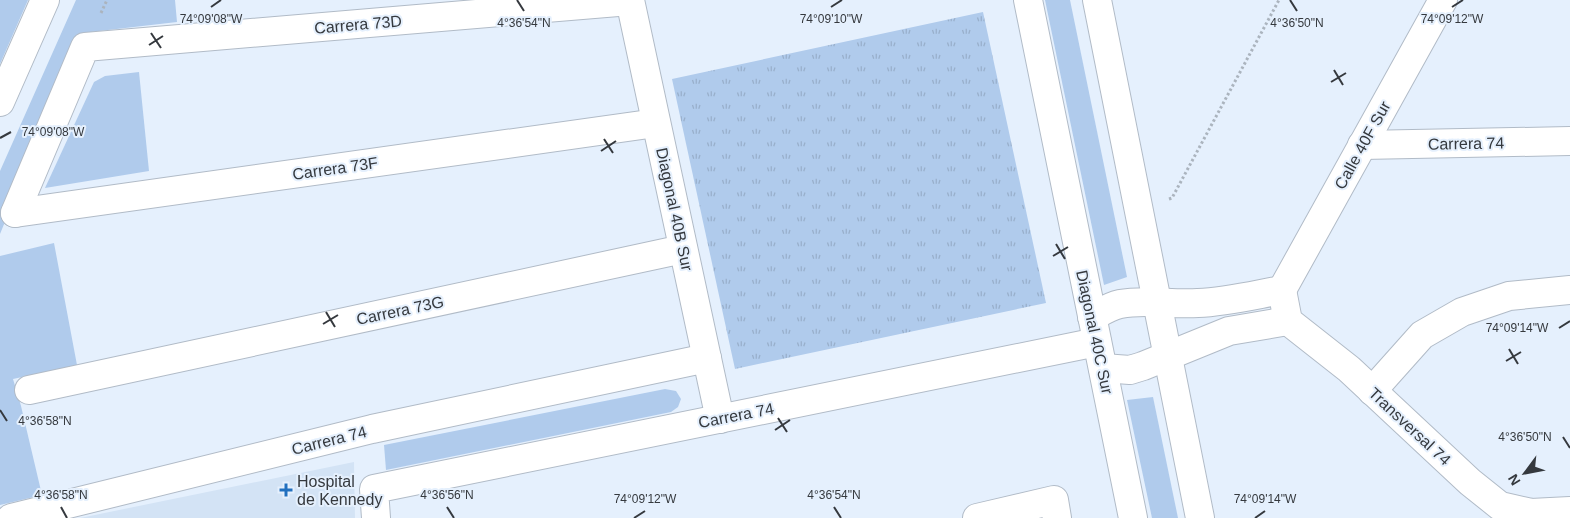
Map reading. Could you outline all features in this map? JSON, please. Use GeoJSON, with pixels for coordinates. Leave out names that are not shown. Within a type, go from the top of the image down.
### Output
{"type":"FeatureCollection","features":[{"type":"Feature","properties":{"kind":"street"},"geometry":{"type":"LineString","coordinates":[[0,102],[46,0]]}},
{"type":"Feature","properties":{"kind":"street","name":"Diagonal 40C Sur"},"geometry":{"type":"LineString","coordinates":[[1028,0],[1132,518]]}},
{"type":"Feature","properties":{"kind":"street"},"geometry":{"type":"LineString","coordinates":[[1096,0],[1200,518]]}},
{"type":"Feature","properties":{"kind":"street","name":"Calle 40F Sur"},"geometry":{"type":"LineString","coordinates":[[1282,290],[1443,0]]}},
{"type":"Feature","properties":{"kind":"street","name":"Carrera 73D"},"geometry":{"type":"LineString","coordinates":[[15,213],[85,47],[630,1]]}},
{"type":"Feature","properties":{"kind":"street","name":"Diagonal 40B Sur"},"geometry":{"type":"LineString","coordinates":[[630,1],[720,418]]}},
{"type":"Feature","properties":{"kind":"street","name":"Carrera 73F"},"geometry":{"type":"LineString","coordinates":[[15,213],[656,122]]}},
{"type":"Feature","properties":{"kind":"street","name":"Carrera 74"},"geometry":{"type":"LineString","coordinates":[[1362,145],[1570,140]]}},
{"type":"Feature","properties":{"kind":"street","name":"Carrera 73G"},"geometry":{"type":"LineString","coordinates":[[28,390],[683,249]]}},
{"type":"Feature","properties":{"kind":"street"},"geometry":{"type":"LineString","coordinates":[[1282,290],[1288,321]]}},
{"type":"Feature","properties":{"kind":"street","name":"Carrera 74"},"geometry":{"type":"LineString","coordinates":[[1097,342],[1104,310],[1120,304],[1217,302],[1282,290]]}},
{"type":"Feature","properties":{"kind":"street"},"geometry":{"type":"LineString","coordinates":[[1372,391],[1422,336],[1462,312],[1509,296],[1570,290]]}},
{"type":"Feature","properties":{"kind":"street","name":"Carrera 74"},"geometry":{"type":"LineString","coordinates":[[1097,342],[1130,370],[1168,357],[1212,337],[1288,321]]}},
{"type":"Feature","properties":{"kind":"street","name":"Transversal 74"},"geometry":{"type":"LineString","coordinates":[[1288,321],[1349,369],[1470,482],[1500,506],[1531,513],[1570,511]]}},
{"type":"Feature","properties":{"kind":"street","name":"Carrera 74"},"geometry":{"type":"LineString","coordinates":[[376,518],[374,489],[1097,342]]}},
{"type":"Feature","properties":{"kind":"street","name":"Carrera 74"},"geometry":{"type":"LineString","coordinates":[[11,518],[372,429],[707,358]]}},
{"type":"Feature","properties":{"kind":"street"},"geometry":{"type":"LineString","coordinates":[[977,518],[1056,509]]}},
{"type":"Feature","properties":{"kind":"path"},"geometry":{"type":"LineString","coordinates":[[1139,211],[1172,198],[1279,0]]}},
{"type":"Feature","properties":{"kind":"shaded area","name":"Hospital de Kennedy"},"geometry":{"type":"Polygon","coordinates":[[[354,462],[355,518],[80,518],[354,462]]]}},
{"type":"Feature","properties":{"kind":"green space"},"geometry":{"type":"Polygon","coordinates":[[[0,0],[28,0],[0,64],[0,0]]]}},
{"type":"Feature","properties":{"kind":"green space"},"geometry":{"type":"Polygon","coordinates":[[[76,0],[175,0],[177,22],[82,33],[0,234],[0,171],[76,0]]]}},
{"type":"Feature","properties":{"kind":"green space"},"geometry":{"type":"Polygon","coordinates":[[[1045,0],[1070,0],[1127,277],[1104,285],[1045,0]]]}},
{"type":"Feature","properties":{"kind":"green space"},"geometry":{"type":"Polygon","coordinates":[[[983,12],[1046,303],[735,369],[672,79],[983,12]]]}},
{"type":"Feature","properties":{"kind":"green space"},"geometry":{"type":"Polygon","coordinates":[[[139,72],[149,171],[45,188],[94,82],[105,76],[139,72]]]}},
{"type":"Feature","properties":{"kind":"green space"},"geometry":{"type":"Polygon","coordinates":[[[54,243],[77,365],[13,379],[42,495],[0,505],[0,256],[54,243]]]}},
{"type":"Feature","properties":{"kind":"green space"},"geometry":{"type":"Polygon","coordinates":[[[665,389],[676,391],[681,399],[678,407],[671,412],[386,470],[384,445],[665,389]]]}},
{"type":"Feature","properties":{"kind":"green space"},"geometry":{"type":"Polygon","coordinates":[[[1153,397],[1178,518],[1152,518],[1127,400],[1153,397]]]}},
{"type":"Feature","properties":{"kind":"place","name":"Hospital de Kennedy"},"geometry":{"type":"Point","coordinates":[286,490]}}]}
